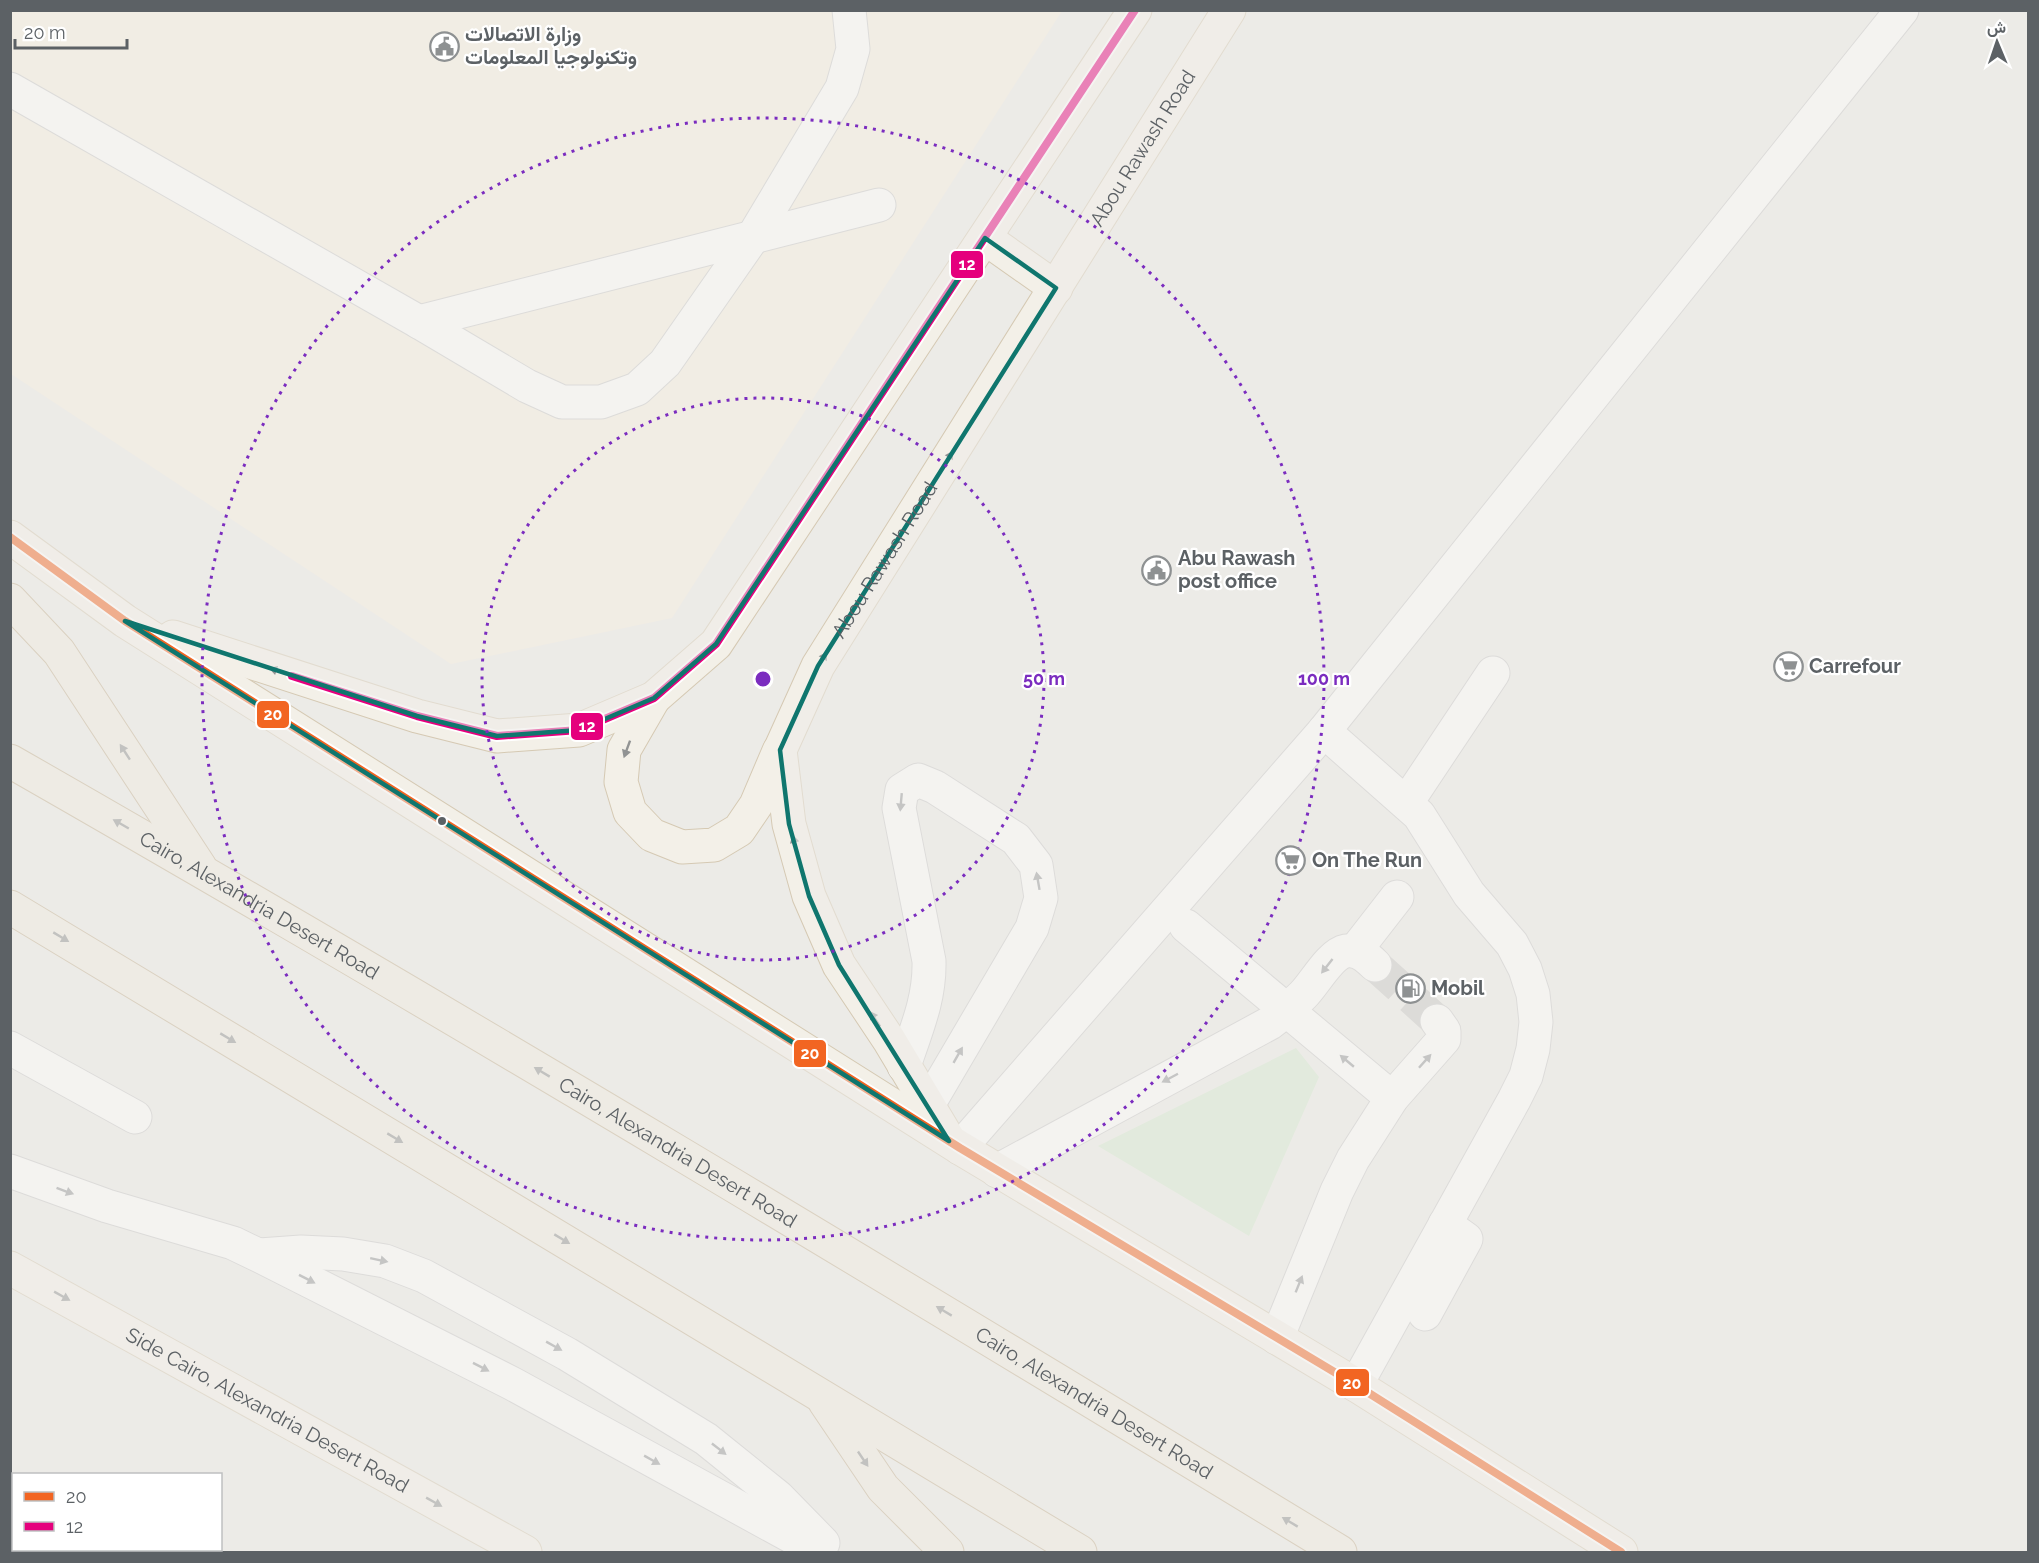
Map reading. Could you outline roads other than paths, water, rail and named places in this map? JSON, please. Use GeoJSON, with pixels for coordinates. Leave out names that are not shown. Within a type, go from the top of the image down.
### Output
{"type":"FeatureCollection","features":[{"type":"Feature","properties":{"kind":"highway"},"geometry":{"type":"LineString","coordinates":[[10,600],[59,652],[203,871]]}},
{"type":"Feature","properties":{"kind":"highway","name":"Cairo, Alexandria Desert Road"},"geometry":{"type":"LineString","coordinates":[[10,760],[203,871],[917,1295],[1340,1552]]}},
{"type":"Feature","properties":{"kind":"highway"},"geometry":{"type":"LineString","coordinates":[[10,907],[1080,1552]]}},
{"type":"Feature","properties":{"kind":"highway"},"geometry":{"type":"LineString","coordinates":[[819,1394],[883,1488],[947,1552]]}},
{"type":"Feature","properties":{"kind":"main road"},"geometry":{"type":"LineString","coordinates":[[125,621],[417,716],[497,736],[579,730],[654,698],[716,644],[1135,10]]}},
{"type":"Feature","properties":{"kind":"main road","name":"Abou Rawash Road"},"geometry":{"type":"LineString","coordinates":[[654,698],[624,750],[621,782],[630,812],[652,835],[682,847],[714,845],[739,830],[756,805],[818,666],[1229,10]]}},
{"type":"Feature","properties":{"kind":"main road"},"geometry":{"type":"LineString","coordinates":[[985,238],[1056,288]]}},
{"type":"Feature","properties":{"kind":"main road"},"geometry":{"type":"LineString","coordinates":[[10,537],[125,621],[955,1145],[1356,1385],[1621,1552]]}},
{"type":"Feature","properties":{"kind":"main road"},"geometry":{"type":"LineString","coordinates":[[780,750],[789,824],[809,896],[839,965],[955,1145]]}},
{"type":"Feature","properties":{"kind":"main road","name":"Side Cairo, Alexandria Desert Road"},"geometry":{"type":"LineString","coordinates":[[10,1268],[525,1552]]}},
{"type":"Feature","properties":{"kind":"lane"},"geometry":{"type":"LineString","coordinates":[[10,89],[527,386],[562,402],[601,402],[637,389],[665,363],[753,237],[842,88],[853,49],[849,10]]}},
{"type":"Feature","properties":{"kind":"lane"},"geometry":{"type":"LineString","coordinates":[[955,1145],[1324,731],[1902,10]]}},
{"type":"Feature","properties":{"kind":"lane"},"geometry":{"type":"LineString","coordinates":[[419,322],[879,205]]}},
{"type":"Feature","properties":{"kind":"lane"},"geometry":{"type":"LineString","coordinates":[[1407,802],[1492,673]]}},
{"type":"Feature","properties":{"kind":"lane"},"geometry":{"type":"LineString","coordinates":[[1324,731],[1407,802],[1429,828],[1469,894],[1512,944],[1525,969],[1536,1022],[1533,1049],[1526,1076],[1356,1385]]}},
{"type":"Feature","properties":{"kind":"lane"},"geometry":{"type":"LineString","coordinates":[[904,1066],[926,1004],[930,982],[929,961],[899,808],[902,790],[918,780],[935,787],[1016,839],[1036,865],[1041,898],[1032,928],[928,1105]]}},
{"type":"Feature","properties":{"kind":"lane"},"geometry":{"type":"LineString","coordinates":[[997,1171],[1253,1034],[1303,996],[1336,955],[1345,951],[1365,958],[1397,897]]}},
{"type":"Feature","properties":{"kind":"lane"},"geometry":{"type":"LineString","coordinates":[[1186,926],[1392,1098]]}},
{"type":"Feature","properties":{"kind":"lane"},"geometry":{"type":"LineString","coordinates":[[1277,1338],[1337,1191],[1371,1129],[1392,1098],[1444,1039],[1444,1031],[1437,1021]]}},
{"type":"Feature","properties":{"kind":"lane"},"geometry":{"type":"LineString","coordinates":[[10,1048],[135,1117]]}},
{"type":"Feature","properties":{"kind":"lane"},"geometry":{"type":"LineString","coordinates":[[10,1171],[107,1206],[233,1243],[513,1384],[820,1552]]}},
{"type":"Feature","properties":{"kind":"lane"},"geometry":{"type":"LineString","coordinates":[[1425,1314],[1466,1239],[1445,1224]]}},
{"type":"Feature","properties":{"kind":"lane"},"geometry":{"type":"LineString","coordinates":[[258,1255],[301,1252],[344,1254],[386,1261],[424,1276],[567,1354],[706,1438],[778,1497],[831,1552]]}},
{"type":"Feature","properties":{"kind":"tunnel"},"geometry":{"type":"LineString","coordinates":[[1375,965],[1437,1021]]}},
{"type":"Feature","properties":{"kind":"place","name":"وزارة الاتصالات وتكنولوجيا المعلومات"},"geometry":{"type":"Point","coordinates":[444,46]}},
{"type":"Feature","properties":{"kind":"place","name":"Abu Rawash post office"},"geometry":{"type":"Point","coordinates":[1157,570]}},
{"type":"Feature","properties":{"kind":"place","name":"Carrefour"},"geometry":{"type":"Point","coordinates":[1788,666]}},
{"type":"Feature","properties":{"kind":"place","name":"On The Run"},"geometry":{"type":"Point","coordinates":[1291,860]}},
{"type":"Feature","properties":{"kind":"place","name":"Mobil"},"geometry":{"type":"Point","coordinates":[1410,988]}}]}
